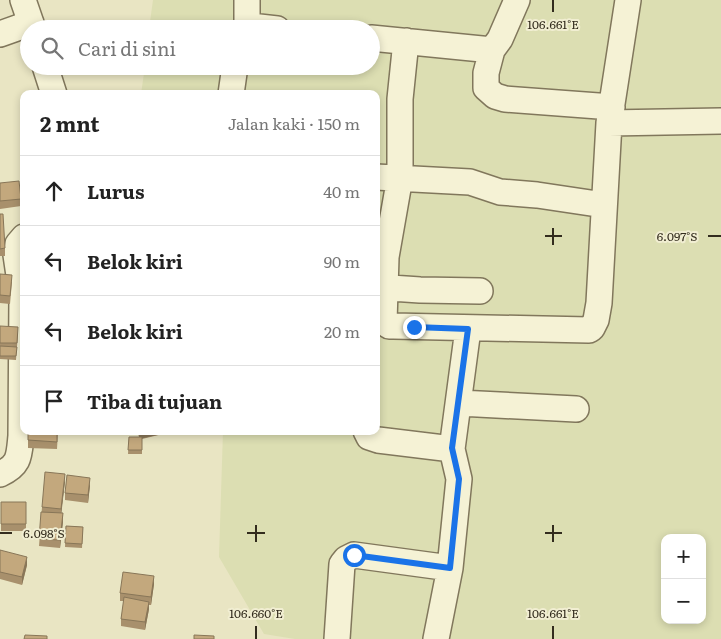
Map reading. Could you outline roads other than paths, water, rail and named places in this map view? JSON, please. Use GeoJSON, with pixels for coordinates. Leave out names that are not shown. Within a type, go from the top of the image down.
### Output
{"type":"FeatureCollection","features":[{"type":"Feature","properties":{"kind":"street"},"geometry":{"type":"LineString","coordinates":[[23,0],[30,20]]}},
{"type":"Feature","properties":{"kind":"street"},"geometry":{"type":"LineString","coordinates":[[517,0],[500,39],[492,50],[486,73],[486,88],[496,96],[611,115],[721,121]]}},
{"type":"Feature","properties":{"kind":"street"},"geometry":{"type":"LineString","coordinates":[[406,41],[400,99],[388,177],[386,257],[381,287],[380,329],[389,326],[568,331],[592,328],[596,320],[599,303],[611,115],[628,0]]}},
{"type":"Feature","properties":{"kind":"street"},"geometry":{"type":"LineString","coordinates":[[0,34],[20,29]]}},
{"type":"Feature","properties":{"kind":"street"},"geometry":{"type":"LineString","coordinates":[[380,39],[492,50]]}},
{"type":"Feature","properties":{"kind":"street"},"geometry":{"type":"LineString","coordinates":[[48,75],[53,90]]}},
{"type":"Feature","properties":{"kind":"street"},"geometry":{"type":"LineString","coordinates":[[232,90],[234,75]]}},
{"type":"Feature","properties":{"kind":"street"},"geometry":{"type":"LineString","coordinates":[[388,177],[470,182],[500,192],[537,195],[604,205]]}},
{"type":"Feature","properties":{"kind":"street"},"geometry":{"type":"LineString","coordinates":[[20,242],[16,255],[20,282]]}},
{"type":"Feature","properties":{"kind":"street"},"geometry":{"type":"LineString","coordinates":[[381,287],[480,291]]}},
{"type":"Feature","properties":{"kind":"street"},"geometry":{"type":"LineString","coordinates":[[436,639],[450,568],[459,479],[452,448],[468,329]]}},
{"type":"Feature","properties":{"kind":"street"},"geometry":{"type":"LineString","coordinates":[[459,403],[576,409]]}},
{"type":"Feature","properties":{"kind":"street"},"geometry":{"type":"LineString","coordinates":[[0,474],[11,469],[19,458],[21,435]]}},
{"type":"Feature","properties":{"kind":"street"},"geometry":{"type":"LineString","coordinates":[[368,435],[378,440],[452,448]]}},
{"type":"Feature","properties":{"kind":"street"},"geometry":{"type":"LineString","coordinates":[[337,639],[340,576],[342,564],[346,559],[354,555],[450,568]]}}]}
